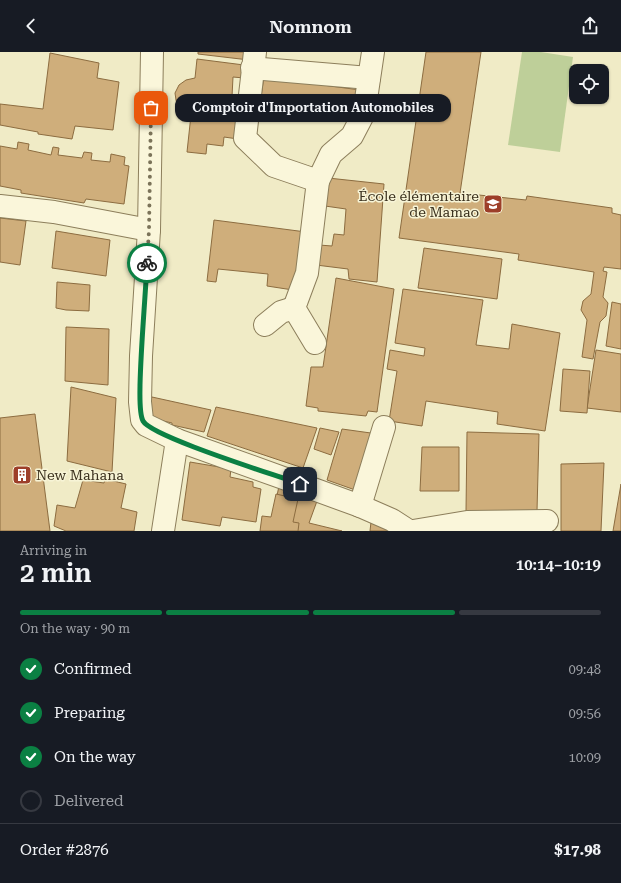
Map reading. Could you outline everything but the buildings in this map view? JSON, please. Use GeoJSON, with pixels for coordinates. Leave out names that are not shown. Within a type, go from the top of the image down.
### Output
{"type":"FeatureCollection","features":[{"type":"Feature","properties":{"kind":"street"},"geometry":{"type":"LineString","coordinates":[[152,52],[149,230],[141,356],[140,402],[142,420],[146,424],[177,440],[360,506],[392,520],[409,531]]}},
{"type":"Feature","properties":{"kind":"street"},"geometry":{"type":"LineString","coordinates":[[294,308],[307,273],[318,181],[331,154],[352,136],[364,113],[373,52]]}},
{"type":"Feature","properties":{"kind":"street"},"geometry":{"type":"LineString","coordinates":[[318,181],[274,166],[245,138],[253,60],[369,78]]}},
{"type":"Feature","properties":{"kind":"street"},"geometry":{"type":"LineString","coordinates":[[0,206],[54,212],[149,230]]}},
{"type":"Feature","properties":{"kind":"street"},"geometry":{"type":"LineString","coordinates":[[265,325],[281,312],[294,308]]}},
{"type":"Feature","properties":{"kind":"street"},"geometry":{"type":"LineString","coordinates":[[294,308],[315,343]]}},
{"type":"Feature","properties":{"kind":"street"},"geometry":{"type":"LineString","coordinates":[[360,506],[384,427]]}},
{"type":"Feature","properties":{"kind":"street"},"geometry":{"type":"LineString","coordinates":[[163,531],[177,440]]}},
{"type":"Feature","properties":{"kind":"street"},"geometry":{"type":"LineString","coordinates":[[413,531],[467,522],[547,521]]}},
{"type":"Feature","properties":{"kind":"green space"},"geometry":{"type":"Polygon","coordinates":[[[522,52],[541,52],[573,57],[572,64],[569,64],[569,86],[560,152],[508,145],[522,52]]]}},
{"type":"Feature","properties":{"kind":"way so far"},"geometry":{"type":"LineString","coordinates":[[147,263],[151,108]]}},
{"type":"Feature","properties":{"kind":"place","name":"Comptoir d'Importation Automobiles"},"geometry":{"type":"Point","coordinates":[151,108]}},
{"type":"Feature","properties":{"kind":"place","name":"École élémentaire de Mamao"},"geometry":{"type":"Point","coordinates":[493,204]}},
{"type":"Feature","properties":{"kind":"place","name":"New Mahana"},"geometry":{"type":"Point","coordinates":[22,475]}},
{"type":"Feature","properties":{"kind":"route"},"geometry":{"type":"LineString","coordinates":[[147,263],[141,356],[140,402],[142,420],[159,432],[177,440],[300,484]]}}]}
